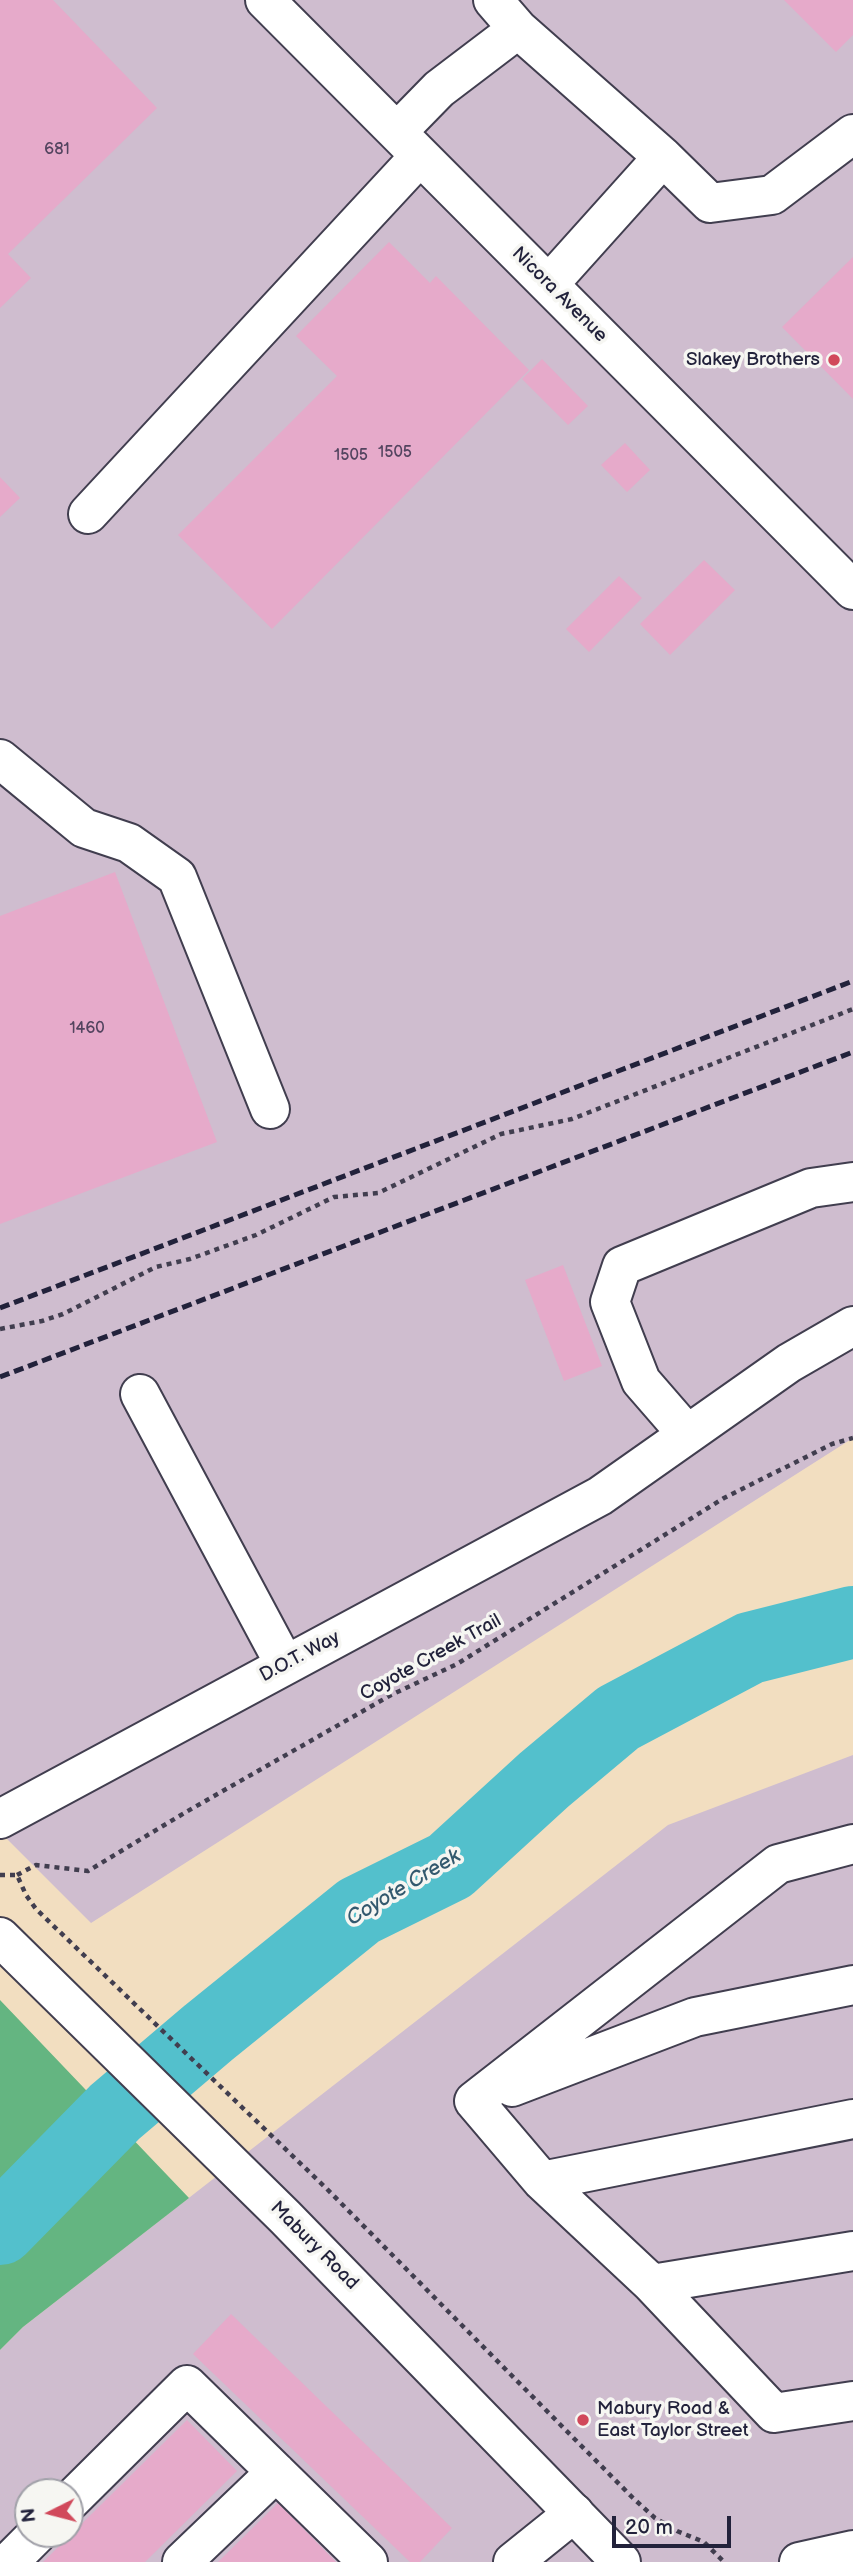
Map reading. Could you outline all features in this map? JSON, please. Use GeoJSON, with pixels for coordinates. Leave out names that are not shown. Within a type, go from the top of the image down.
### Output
{"type":"FeatureCollection","features":[{"type":"Feature","properties":{"kind":"street","name":"Nicora Avenue"},"geometry":{"type":"LineString","coordinates":[[265,0],[853,590]]}},
{"type":"Feature","properties":{"kind":"street"},"geometry":{"type":"LineString","coordinates":[[493,0],[518,29],[663,157],[710,204],[772,195],[853,134]]}},
{"type":"Feature","properties":{"kind":"street"},"geometry":{"type":"LineString","coordinates":[[88,514],[318,263],[408,144],[439,89],[518,29]]}},
{"type":"Feature","properties":{"kind":"street"},"geometry":{"type":"LineString","coordinates":[[549,284],[663,157]]}},
{"type":"Feature","properties":{"kind":"street"},"geometry":{"type":"LineString","coordinates":[[0,759],[84,828],[129,843],[177,877],[270,1109]]}},
{"type":"Feature","properties":{"kind":"street"},"geometry":{"type":"LineString","coordinates":[[687,1434],[641,1381],[610,1302],[622,1266],[811,1188],[853,1182]]}},
{"type":"Feature","properties":{"kind":"street","name":"D.O.T. Way"},"geometry":{"type":"LineString","coordinates":[[0,1819],[600,1496],[789,1363],[853,1326]]}},
{"type":"Feature","properties":{"kind":"street"},"geometry":{"type":"LineString","coordinates":[[789,1363],[853,1358]]}},
{"type":"Feature","properties":{"kind":"street"},"geometry":{"type":"LineString","coordinates":[[140,1394],[285,1665]]}},
{"type":"Feature","properties":{"kind":"street"},"geometry":{"type":"LineString","coordinates":[[474,2101],[778,1864],[853,1844]]}},
{"type":"Feature","properties":{"kind":"street","name":"Mabury Road"},"geometry":{"type":"LineString","coordinates":[[0,1937],[285,2217],[621,2562]]}},
{"type":"Feature","properties":{"kind":"street"},"geometry":{"type":"LineString","coordinates":[[474,2101],[695,2017],[853,1984]]}},
{"type":"Feature","properties":{"kind":"street"},"geometry":{"type":"LineString","coordinates":[[474,2101],[542,2181],[652,2284],[774,2413],[853,2401]]}},
{"type":"Feature","properties":{"kind":"street"},"geometry":{"type":"LineString","coordinates":[[542,2181],[853,2119]]}},
{"type":"Feature","properties":{"kind":"street"},"geometry":{"type":"LineString","coordinates":[[652,2284],[853,2251]]}},
{"type":"Feature","properties":{"kind":"street"},"geometry":{"type":"LineString","coordinates":[[84,2487],[187,2385],[368,2562]]}},
{"type":"Feature","properties":{"kind":"street"},"geometry":{"type":"LineString","coordinates":[[182,2562],[276,2472]]}},
{"type":"Feature","properties":{"kind":"street"},"geometry":{"type":"LineString","coordinates":[[513,2562],[574,2513]]}},
{"type":"Feature","properties":{"kind":"street"},"geometry":{"type":"LineString","coordinates":[[9,2562],[23,2548]]}},
{"type":"Feature","properties":{"kind":"street"},"geometry":{"type":"LineString","coordinates":[[799,2562],[853,2550]]}},
{"type":"Feature","properties":{"kind":"path"},"geometry":{"type":"LineString","coordinates":[[0,1329],[43,1321],[63,1314],[156,1267],[190,1259],[256,1235],[334,1197],[378,1193],[501,1134],[572,1119],[853,1009]]}},
{"type":"Feature","properties":{"kind":"path","name":"Coyote Creek Trail"},"geometry":{"type":"LineString","coordinates":[[0,1875],[17,1875],[36,1866],[88,1871],[391,1695],[457,1664],[724,1497],[832,1444],[853,1438]]}},
{"type":"Feature","properties":{"kind":"path"},"geometry":{"type":"LineString","coordinates":[[17,1875],[36,1909],[327,2189],[634,2498],[666,2525],[704,2542],[724,2562]]}},
{"type":"Feature","properties":{"kind":"shaded area"},"geometry":{"type":"Polygon","coordinates":[[[0,0],[853,0],[853,1438],[91,1923],[0,1832],[0,0]]]}},
{"type":"Feature","properties":{"kind":"shaded area"},"geometry":{"type":"Polygon","coordinates":[[[853,1755],[853,2562],[0,2562],[0,2350],[23,2327],[668,1825],[853,1755]]]}},
{"type":"Feature","properties":{"kind":"green space"},"geometry":{"type":"Polygon","coordinates":[[[0,2000],[189,2198],[23,2327],[0,2350],[0,2000]]]}},
{"type":"Feature","properties":{"kind":"building"},"geometry":{"type":"Polygon","coordinates":[[[0,0],[53,0],[157,108],[8,254],[31,278],[0,308],[0,0]]]}},
{"type":"Feature","properties":{"kind":"building"},"geometry":{"type":"Polygon","coordinates":[[[784,0],[853,0],[853,35],[836,52],[784,0]]]}},
{"type":"Feature","properties":{"kind":"building"},"geometry":{"type":"Polygon","coordinates":[[[389,242],[430,283],[436,276],[529,370],[272,629],[178,535],[337,376],[296,336],[389,242]]]}},
{"type":"Feature","properties":{"kind":"building","name":"Slakey Brothers"},"geometry":{"type":"Polygon","coordinates":[[[853,257],[853,399],[782,327],[853,257]]]}},
{"type":"Feature","properties":{"kind":"building"},"geometry":{"type":"Polygon","coordinates":[[[542,359],[588,406],[568,425],[522,379],[542,359]]]}},
{"type":"Feature","properties":{"kind":"building"},"geometry":{"type":"Polygon","coordinates":[[[625,443],[650,470],[627,492],[601,465],[625,443]]]}},
{"type":"Feature","properties":{"kind":"building"},"geometry":{"type":"Polygon","coordinates":[[[0,477],[20,498],[0,517],[0,477]]]}},
{"type":"Feature","properties":{"kind":"building"},"geometry":{"type":"Polygon","coordinates":[[[704,560],[735,590],[670,655],[640,624],[704,560]]]}},
{"type":"Feature","properties":{"kind":"building"},"geometry":{"type":"Polygon","coordinates":[[[619,576],[642,598],[589,652],[566,629],[619,576]]]}},
{"type":"Feature","properties":{"kind":"building"},"geometry":{"type":"Polygon","coordinates":[[[115,872],[217,1142],[0,1224],[0,916],[115,872]]]}},
{"type":"Feature","properties":{"kind":"building"},"geometry":{"type":"Polygon","coordinates":[[[563,1265],[602,1366],[564,1381],[525,1280],[563,1265]]]}},
{"type":"Feature","properties":{"kind":"building"},"geometry":{"type":"Polygon","coordinates":[[[231,2314],[452,2528],[420,2562],[410,2562],[193,2354],[231,2314]]]}},
{"type":"Feature","properties":{"kind":"building"},"geometry":{"type":"Polygon","coordinates":[[[187,2420],[237,2471],[145,2562],[43,2562],[57,2548],[84,2548],[84,2522],[187,2420]]]}},
{"type":"Feature","properties":{"kind":"building"},"geometry":{"type":"Polygon","coordinates":[[[278,2503],[336,2562],[218,2562],[278,2503]]]}},
{"type":"Feature","properties":{"kind":"waterway","name":"Coyote Creek"},"geometry":{"type":"LineString","coordinates":[[0,2229],[115,2112],[208,2033],[359,1911],[450,1866],[544,1780],[618,1718],[750,1648],[853,1622]]}},
{"type":"Feature","properties":{"kind":"railway"},"geometry":{"type":"LineString","coordinates":[[0,1308],[853,981]]}},
{"type":"Feature","properties":{"kind":"railway"},"geometry":{"type":"LineString","coordinates":[[0,1377],[853,1052]]}},
{"type":"Feature","properties":{"kind":"place","name":"Slakey Brothers"},"geometry":{"type":"Point","coordinates":[834,360]}},
{"type":"Feature","properties":{"kind":"place","name":"Mabury Road & East Taylor Street"},"geometry":{"type":"Point","coordinates":[583,2420]}}]}
